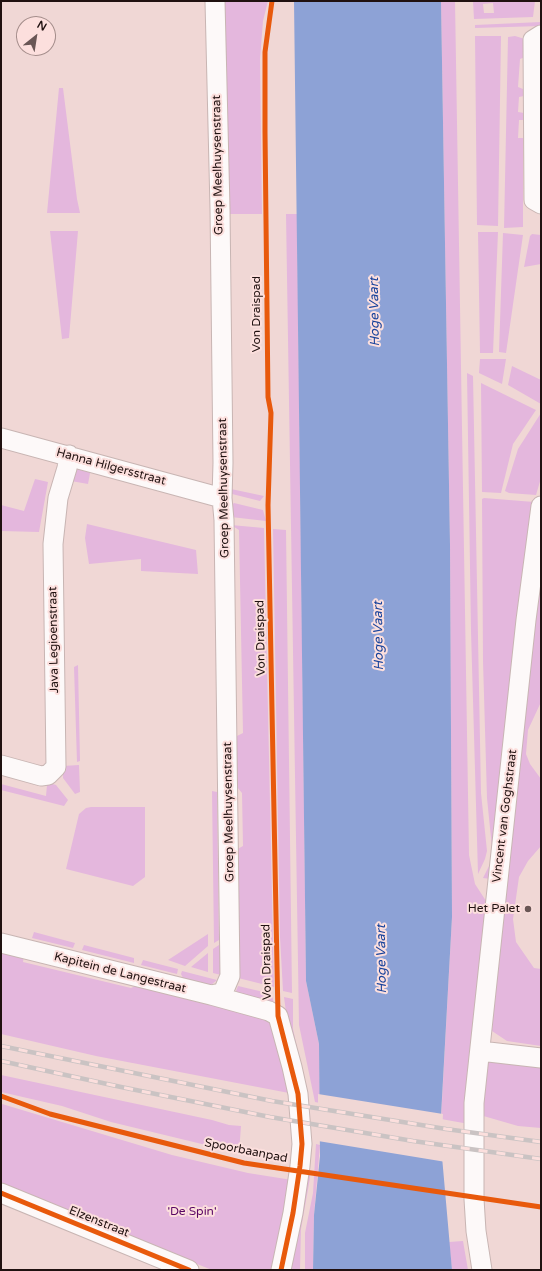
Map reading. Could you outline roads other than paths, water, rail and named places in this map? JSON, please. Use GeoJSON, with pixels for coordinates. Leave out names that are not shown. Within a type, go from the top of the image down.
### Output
{"type":"FeatureCollection","features":[{"type":"Feature","properties":{"kind":"street","name":"Groep Meelhuysenstraat"},"geometry":{"type":"LineString","coordinates":[[211,995],[221,993],[224,990],[230,976],[224,520],[222,498],[223,464],[220,209],[215,1]]}},
{"type":"Feature","properties":{"kind":"street"},"geometry":{"type":"LineString","coordinates":[[541,35],[533,40],[538,184],[534,200],[541,204]]}},
{"type":"Feature","properties":{"kind":"street","name":"Hanna Hilgersstraat"},"geometry":{"type":"LineString","coordinates":[[1,438],[69,455],[222,498]]}},
{"type":"Feature","properties":{"kind":"street","name":"Java Legioenstraat"},"geometry":{"type":"LineString","coordinates":[[1,766],[41,776],[48,775],[56,767],[52,544],[58,498],[67,468],[69,455]]}},
{"type":"Feature","properties":{"kind":"street","name":"Vincent van Goghstraat"},"geometry":{"type":"LineString","coordinates":[[482,1270],[476,1231],[473,1174],[474,1103],[526,620],[541,506]]}},
{"type":"Feature","properties":{"kind":"street","name":"Kapitein de Langestraat"},"geometry":{"type":"LineString","coordinates":[[1,943],[211,995]]}},
{"type":"Feature","properties":{"kind":"street","name":"Von Draispad"},"geometry":{"type":"LineString","coordinates":[[211,995],[269,1011],[278,1016],[292,1067],[298,1094],[302,1144],[294,1213],[281,1270]]}},
{"type":"Feature","properties":{"kind":"street"},"geometry":{"type":"LineString","coordinates":[[480,1051],[541,1058]]}},
{"type":"Feature","properties":{"kind":"street","name":"Elzenstraat"},"geometry":{"type":"LineString","coordinates":[[1,1193],[189,1270]]}},
{"type":"Feature","properties":{"kind":"water","name":"Hoge Vaart"},"geometry":{"type":"Polygon","coordinates":[[[294,1],[441,1],[450,545],[452,917],[440,1134],[452,1270],[313,1270],[314,1215],[320,1156],[319,1044],[306,981],[294,1]]]}},
{"type":"Feature","properties":{"kind":"railway"},"geometry":{"type":"LineString","coordinates":[[1,1046],[272,1101],[446,1129],[541,1142]]}},
{"type":"Feature","properties":{"kind":"railway"},"geometry":{"type":"LineString","coordinates":[[1,1061],[270,1117],[413,1141],[541,1159]]}},
{"type":"Feature","properties":{"kind":"place","name":"Het Palet"},"geometry":{"type":"Point","coordinates":[528,909]}},
{"type":"Feature","properties":{"kind":"park label","name":"'De Spin'"},"geometry":{"type":"Point","coordinates":[192,1212]}}]}
